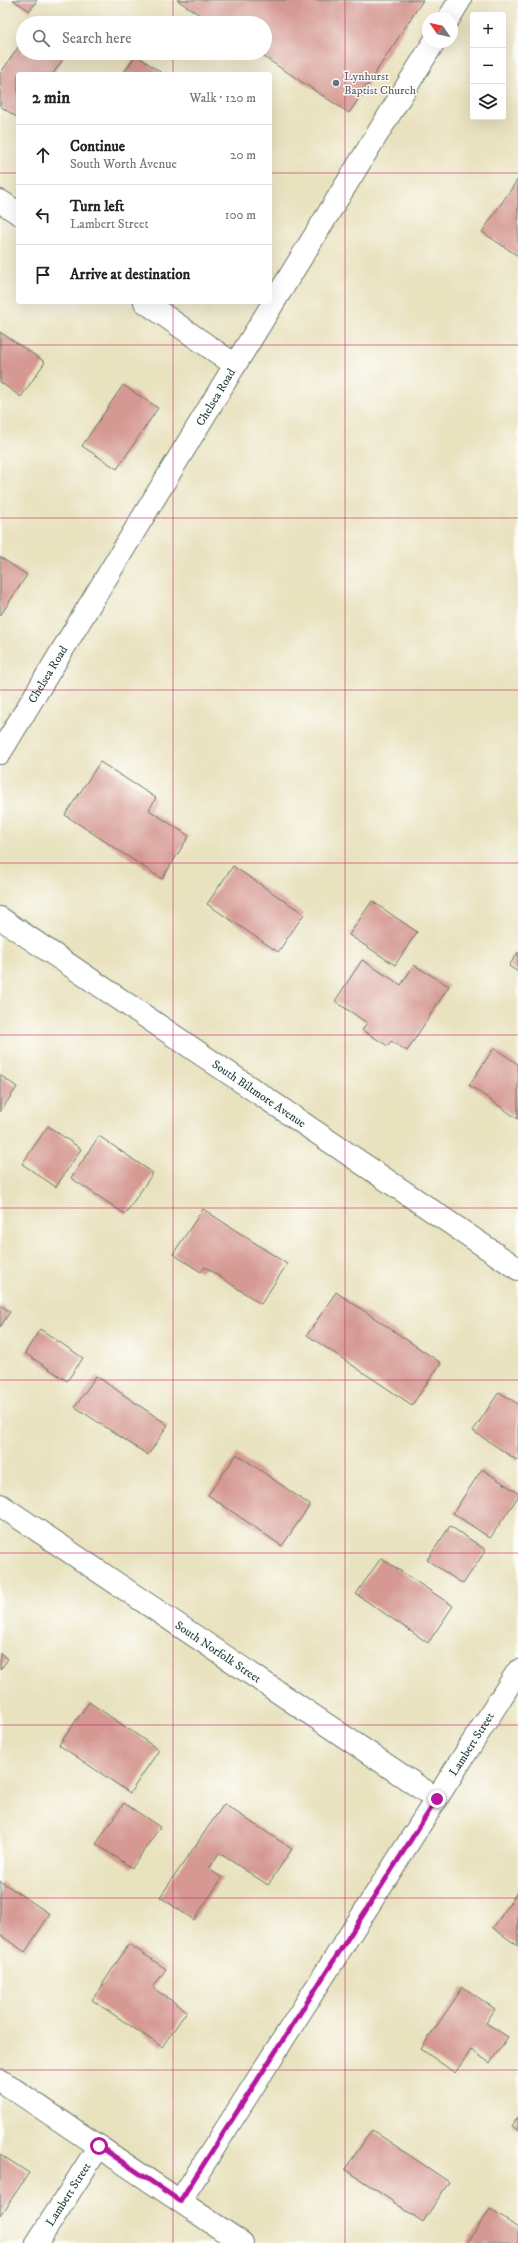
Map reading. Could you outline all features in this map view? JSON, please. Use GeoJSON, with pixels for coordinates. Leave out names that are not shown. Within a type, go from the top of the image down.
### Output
{"type":"FeatureCollection","features":[{"type":"Feature","properties":{"kind":"street"},"geometry":{"type":"LineString","coordinates":[[453,12],[460,0]]}},
{"type":"Feature","properties":{"kind":"street","name":"Chelsea Road"},"geometry":{"type":"LineString","coordinates":[[0,753],[235,365],[430,48]]}},
{"type":"Feature","properties":{"kind":"street"},"geometry":{"type":"LineString","coordinates":[[0,200],[16,212]]}},
{"type":"Feature","properties":{"kind":"street"},"geometry":{"type":"LineString","coordinates":[[148,304],[235,365]]}},
{"type":"Feature","properties":{"kind":"street","name":"South Biltmore Avenue"},"geometry":{"type":"LineString","coordinates":[[0,918],[518,1269]]}},
{"type":"Feature","properties":{"kind":"street","name":"South Norfolk Street"},"geometry":{"type":"LineString","coordinates":[[0,1505],[437,1799]]}},
{"type":"Feature","properties":{"kind":"street","name":"Lambert Street"},"geometry":{"type":"LineString","coordinates":[[180,2201],[518,1671]]}},
{"type":"Feature","properties":{"kind":"street"},"geometry":{"type":"LineString","coordinates":[[0,2080],[242,2243]]}},
{"type":"Feature","properties":{"kind":"street","name":"Lambert Street"},"geometry":{"type":"LineString","coordinates":[[37,2243],[99,2146]]}},
{"type":"Feature","properties":{"kind":"building"},"geometry":{"type":"Polygon","coordinates":[[[13,0],[37,0],[30,11],[13,0]]]}},
{"type":"Feature","properties":{"kind":"building","name":"Lynhurst Baptist Church"},"geometry":{"type":"Polygon","coordinates":[[[177,0],[423,0],[349,113],[269,60],[272,60],[272,16],[201,16],[177,0]]]}},
{"type":"Feature","properties":{"kind":"building"},"geometry":{"type":"Polygon","coordinates":[[[16,50],[16,60],[62,60],[54,72],[16,72],[16,117],[0,106],[0,74],[16,50]]]}},
{"type":"Feature","properties":{"kind":"building"},"geometry":{"type":"Polygon","coordinates":[[[133,60],[143,60],[160,72],[124,72],[133,60]]]}},
{"type":"Feature","properties":{"kind":"building"},"geometry":{"type":"Polygon","coordinates":[[[518,179],[518,256],[482,232],[518,179]]]}},
{"type":"Feature","properties":{"kind":"building"},"geometry":{"type":"Polygon","coordinates":[[[0,332],[45,362],[21,397],[0,382],[0,332]]]}},
{"type":"Feature","properties":{"kind":"building"},"geometry":{"type":"Polygon","coordinates":[[[123,385],[158,408],[117,469],[82,446],[123,385]]]}},
{"type":"Feature","properties":{"kind":"building"},"geometry":{"type":"Polygon","coordinates":[[[0,557],[27,575],[0,616],[0,557]]]}},
{"type":"Feature","properties":{"kind":"building"},"geometry":{"type":"Polygon","coordinates":[[[100,762],[156,798],[149,810],[189,836],[162,879],[65,815],[100,762]]]}},
{"type":"Feature","properties":{"kind":"building"},"geometry":{"type":"Polygon","coordinates":[[[233,866],[304,914],[278,952],[207,904],[233,866]]]}},
{"type":"Feature","properties":{"kind":"building"},"geometry":{"type":"Polygon","coordinates":[[[372,901],[417,932],[395,965],[349,935],[372,901]]]}},
{"type":"Feature","properties":{"kind":"building"},"geometry":{"type":"Polygon","coordinates":[[[518,952],[518,972],[509,966],[518,952]]]}},
{"type":"Feature","properties":{"kind":"building"},"geometry":{"type":"Polygon","coordinates":[[[362,960],[401,985],[414,965],[449,986],[407,1051],[391,1041],[388,1046],[362,1030],[367,1023],[335,1001],[362,960]]]}},
{"type":"Feature","properties":{"kind":"building"},"geometry":{"type":"Polygon","coordinates":[[[494,1048],[518,1064],[518,1119],[469,1085],[494,1048]]]}},
{"type":"Feature","properties":{"kind":"building"},"geometry":{"type":"Polygon","coordinates":[[[0,1075],[17,1087],[0,1112],[0,1075]]]}},
{"type":"Feature","properties":{"kind":"building"},"geometry":{"type":"Polygon","coordinates":[[[48,1126],[81,1149],[56,1187],[22,1164],[48,1126]]]}},
{"type":"Feature","properties":{"kind":"building"},"geometry":{"type":"Polygon","coordinates":[[[99,1136],[153,1173],[125,1214],[71,1178],[99,1136]]]}},
{"type":"Feature","properties":{"kind":"building"},"geometry":{"type":"Polygon","coordinates":[[[203,1209],[287,1264],[261,1304],[205,1267],[201,1272],[173,1254],[203,1209]]]}},
{"type":"Feature","properties":{"kind":"building"},"geometry":{"type":"Polygon","coordinates":[[[336,1292],[441,1363],[412,1405],[307,1335],[336,1292]]]}},
{"type":"Feature","properties":{"kind":"building"},"geometry":{"type":"Polygon","coordinates":[[[0,1305],[10,1312],[0,1327],[0,1305]]]}},
{"type":"Feature","properties":{"kind":"building"},"geometry":{"type":"Polygon","coordinates":[[[40,1329],[83,1358],[67,1381],[25,1353],[40,1329]]]}},
{"type":"Feature","properties":{"kind":"building"},"geometry":{"type":"Polygon","coordinates":[[[96,1376],[168,1425],[148,1455],[75,1407],[96,1376]]]}},
{"type":"Feature","properties":{"kind":"building"},"geometry":{"type":"Polygon","coordinates":[[[499,1392],[518,1404],[518,1461],[473,1431],[499,1392]]]}},
{"type":"Feature","properties":{"kind":"building"},"geometry":{"type":"Polygon","coordinates":[[[237,1454],[310,1505],[282,1546],[208,1495],[237,1454]]]}},
{"type":"Feature","properties":{"kind":"building"},"geometry":{"type":"Polygon","coordinates":[[[482,1469],[518,1493],[518,1497],[490,1538],[453,1513],[482,1469]]]}},
{"type":"Feature","properties":{"kind":"building"},"geometry":{"type":"Polygon","coordinates":[[[450,1526],[486,1550],[463,1584],[427,1560],[450,1526]]]}},
{"type":"Feature","properties":{"kind":"building"},"geometry":{"type":"Polygon","coordinates":[[[381,1558],[453,1606],[428,1643],[356,1594],[381,1558]]]}},
{"type":"Feature","properties":{"kind":"building"},"geometry":{"type":"Polygon","coordinates":[[[0,1653],[8,1659],[0,1670],[0,1653]]]}},
{"type":"Feature","properties":{"kind":"building"},"geometry":{"type":"Polygon","coordinates":[[[89,1702],[159,1750],[130,1793],[59,1745],[89,1702]]]}},
{"type":"Feature","properties":{"kind":"building"},"geometry":{"type":"Polygon","coordinates":[[[124,1803],[160,1827],[132,1868],[96,1844],[124,1803]]]}},
{"type":"Feature","properties":{"kind":"building"},"geometry":{"type":"Polygon","coordinates":[[[224,1804],[292,1849],[268,1885],[219,1853],[209,1869],[222,1878],[194,1920],[160,1897],[224,1804]]]}},
{"type":"Feature","properties":{"kind":"building"},"geometry":{"type":"Polygon","coordinates":[[[0,1881],[50,1914],[25,1952],[0,1935],[0,1881]]]}},
{"type":"Feature","properties":{"kind":"building"},"geometry":{"type":"Polygon","coordinates":[[[518,1891],[518,1946],[493,1928],[518,1891]]]}},
{"type":"Feature","properties":{"kind":"building"},"geometry":{"type":"Polygon","coordinates":[[[129,1944],[166,1969],[153,1988],[187,2011],[162,2047],[92,2000],[129,1944]]]}},
{"type":"Feature","properties":{"kind":"building"},"geometry":{"type":"Polygon","coordinates":[[[463,1987],[495,2009],[486,2023],[508,2037],[490,2063],[471,2050],[455,2073],[421,2049],[463,1987]]]}},
{"type":"Feature","properties":{"kind":"building"},"geometry":{"type":"Polygon","coordinates":[[[518,2117],[518,2130],[512,2126],[518,2117]]]}},
{"type":"Feature","properties":{"kind":"building"},"geometry":{"type":"Polygon","coordinates":[[[372,2130],[449,2182],[423,2222],[345,2169],[372,2130]]]}},
{"type":"Feature","properties":{"kind":"building"},"geometry":{"type":"Polygon","coordinates":[[[0,2154],[29,2173],[0,2216],[0,2154]]]}},
{"type":"Feature","properties":{"kind":"building"},"geometry":{"type":"Polygon","coordinates":[[[490,2209],[518,2228],[518,2243],[467,2243],[490,2209]]]}},
{"type":"Feature","properties":{"kind":"place","name":"Lynhurst Baptist Church"},"geometry":{"type":"Point","coordinates":[336,83]}},
{"type":"Feature","properties":{"kind":"route"},"geometry":{"type":"LineString","coordinates":[[99,2146],[180,2201],[437,1799]]}}]}
